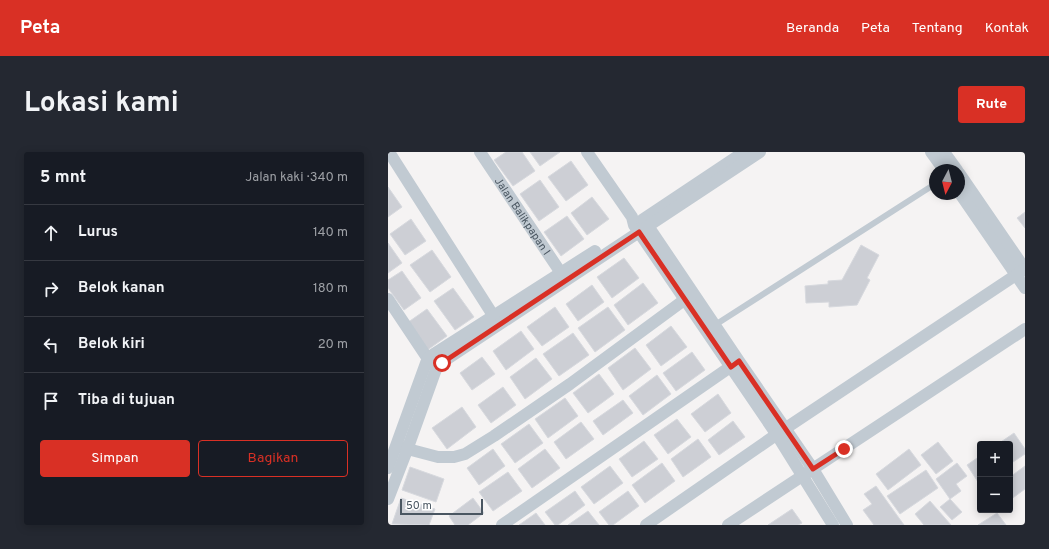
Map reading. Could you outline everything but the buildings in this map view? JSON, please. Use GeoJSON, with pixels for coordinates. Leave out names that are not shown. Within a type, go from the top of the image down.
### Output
{"type":"FeatureCollection","features":[{"type":"Feature","properties":{"kind":"street"},"geometry":{"type":"LineString","coordinates":[[389,152],[497,320]]}},
{"type":"Feature","properties":{"kind":"street","name":"Jalan Balikpapan I"},"geometry":{"type":"LineString","coordinates":[[480,152],[563,277]]}},
{"type":"Feature","properties":{"kind":"street"},"geometry":{"type":"LineString","coordinates":[[586,152],[639,224],[781,432],[813,469],[847,525]]}},
{"type":"Feature","properties":{"kind":"street"},"geometry":{"type":"LineString","coordinates":[[388,468],[402,448],[437,367],[446,359],[497,320],[563,277],[744,152]]}},
{"type":"Feature","properties":{"kind":"street"},"geometry":{"type":"LineString","coordinates":[[639,224],[760,152]]}},
{"type":"Feature","properties":{"kind":"street"},"geometry":{"type":"LineString","coordinates":[[931,152],[940,164]]}},
{"type":"Feature","properties":{"kind":"street"},"geometry":{"type":"LineString","coordinates":[[944,152],[953,164]]}},
{"type":"Feature","properties":{"kind":"street"},"geometry":{"type":"LineString","coordinates":[[965,182],[1022,271],[1025,288]]}},
{"type":"Feature","properties":{"kind":"street"},"geometry":{"type":"LineString","coordinates":[[965,200],[1022,271]]}},
{"type":"Feature","properties":{"kind":"street"},"geometry":{"type":"LineString","coordinates":[[646,525],[781,432],[1022,271]]}},
{"type":"Feature","properties":{"kind":"street"},"geometry":{"type":"LineString","coordinates":[[689,296],[715,325],[735,364]]}},
{"type":"Feature","properties":{"kind":"street"},"geometry":{"type":"LineString","coordinates":[[402,448],[438,457],[454,458],[465,454],[570,384],[689,296]]}},
{"type":"Feature","properties":{"kind":"street"},"geometry":{"type":"LineString","coordinates":[[388,299],[428,359],[437,367]]}},
{"type":"Feature","properties":{"kind":"street"},"geometry":{"type":"LineString","coordinates":[[388,499],[428,359],[432,355],[497,320]]}},
{"type":"Feature","properties":{"kind":"street"},"geometry":{"type":"LineString","coordinates":[[728,525],[1025,329]]}},
{"type":"Feature","properties":{"kind":"street"},"geometry":{"type":"LineString","coordinates":[[502,525],[735,364]]}},
{"type":"Feature","properties":{"kind":"street"},"geometry":{"type":"LineString","coordinates":[[781,432],[803,476],[832,525]]}},
{"type":"Feature","properties":{"kind":"lane"},"geometry":{"type":"LineString","coordinates":[[715,325],[929,188]]}},
{"type":"Feature","properties":{"kind":"route"},"geometry":{"type":"LineString","coordinates":[[442,363],[639,232],[731,367],[739,361],[813,469],[844,449]]}}]}
